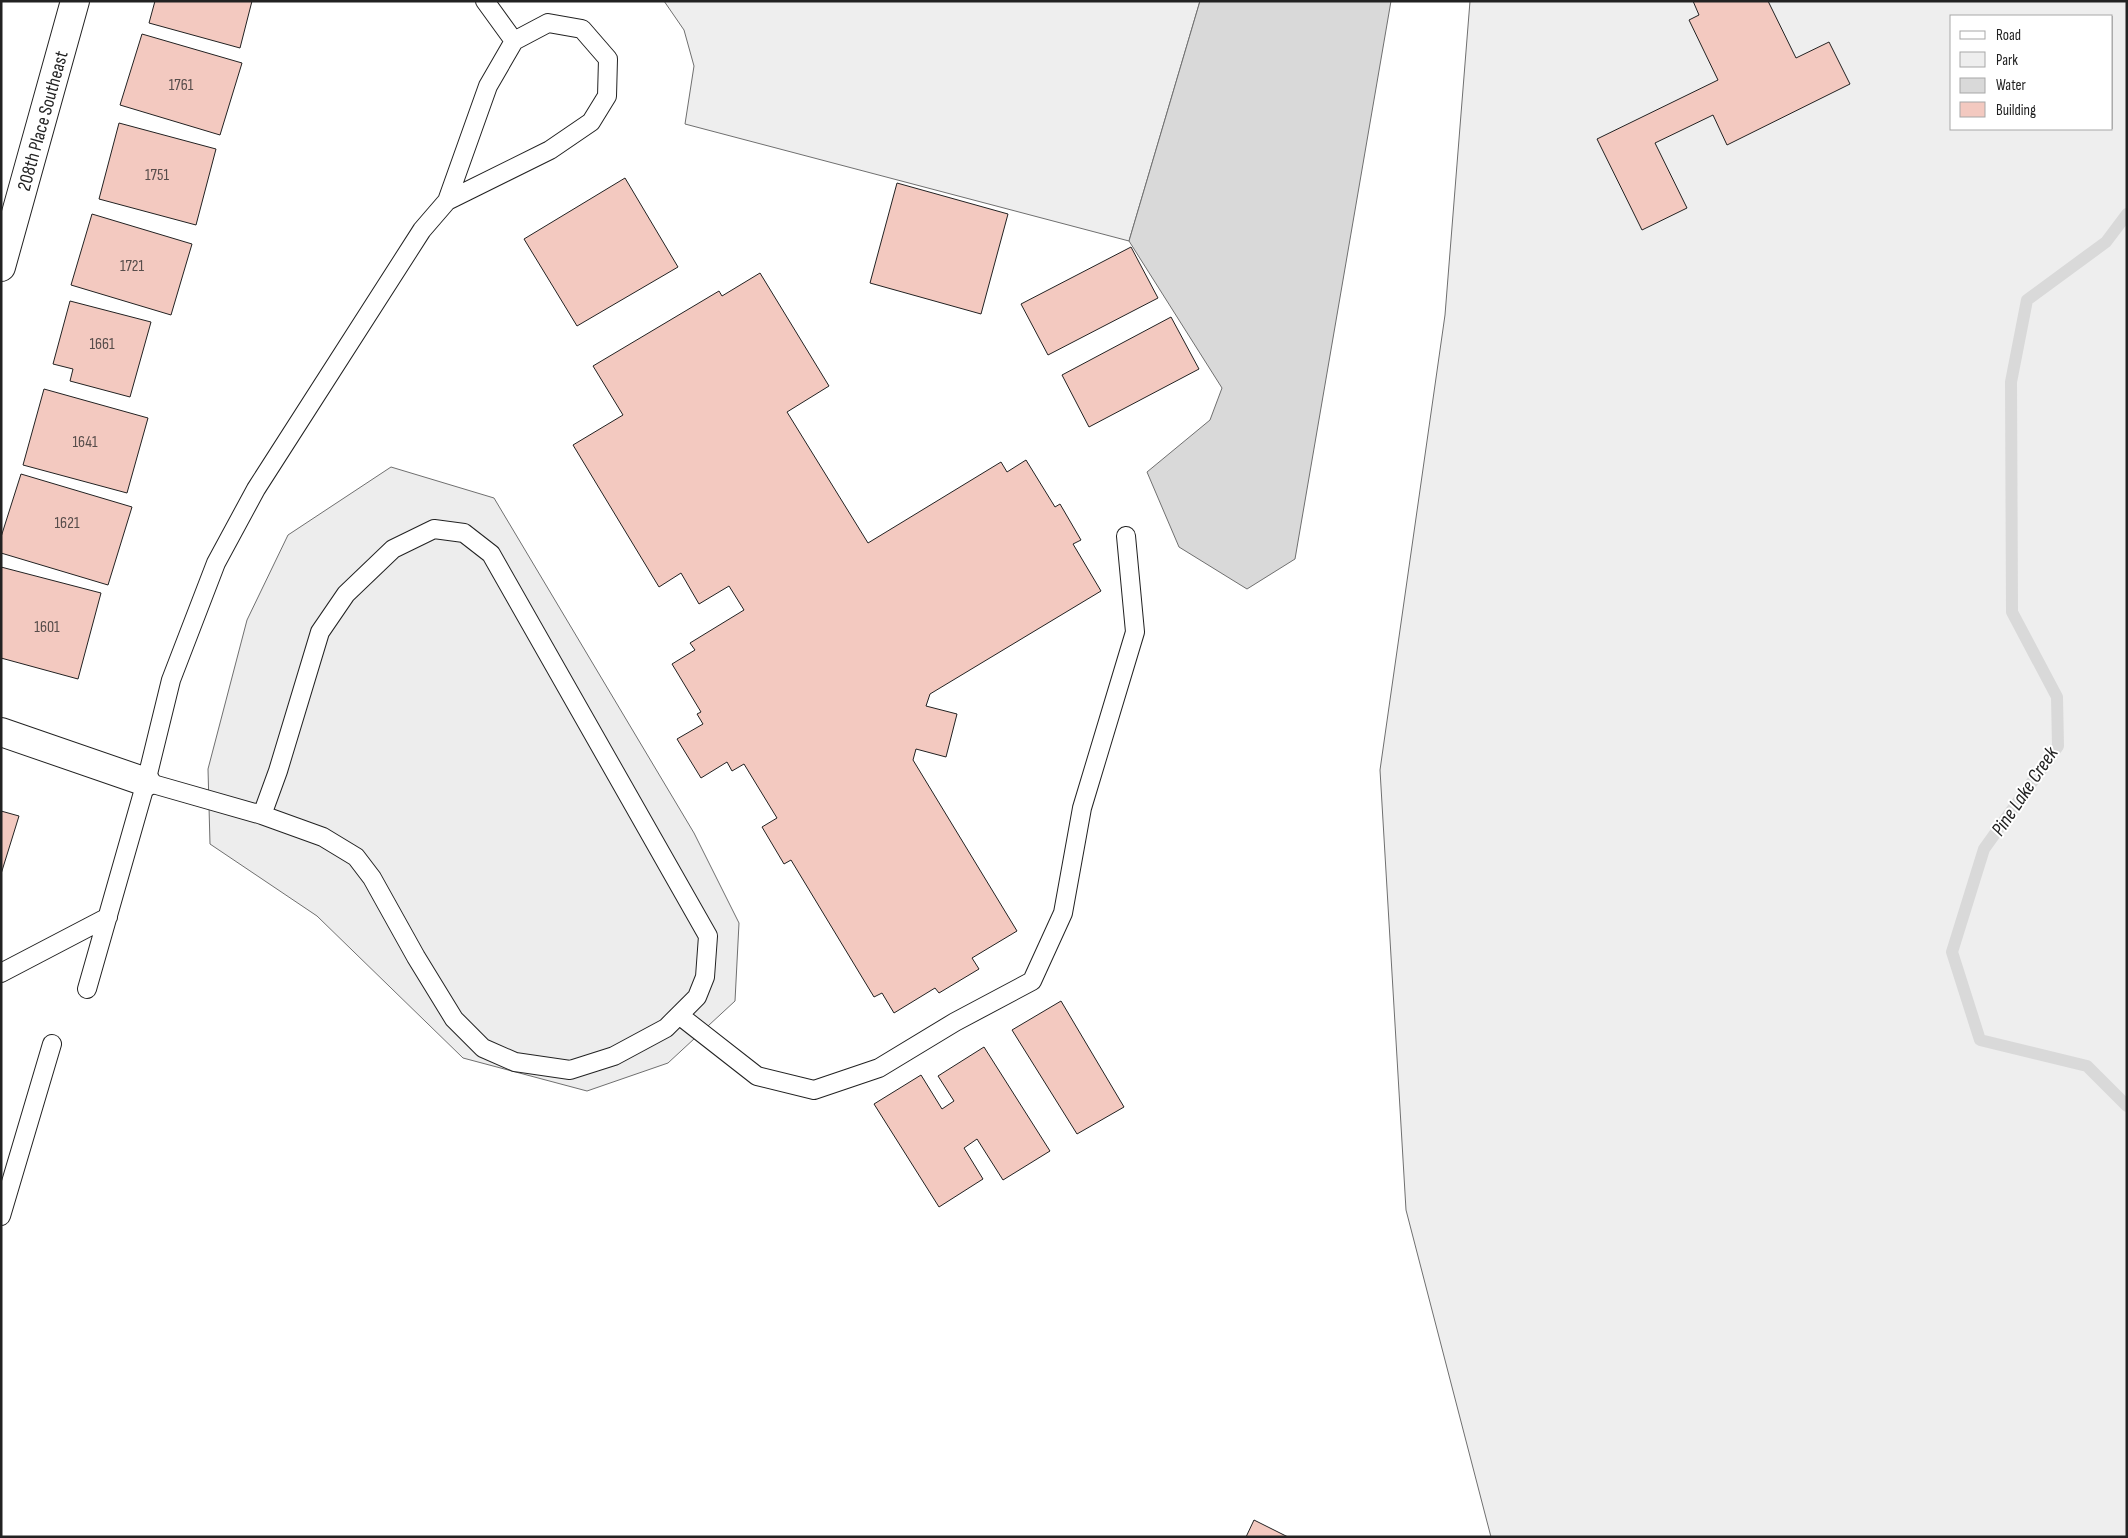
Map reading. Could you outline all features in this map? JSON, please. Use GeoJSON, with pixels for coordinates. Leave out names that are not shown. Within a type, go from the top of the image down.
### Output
{"type":"FeatureCollection","features":[{"type":"Feature","properties":{"kind":"street","name":"208th Place Southeast"},"geometry":{"type":"LineString","coordinates":[[1,268],[75,1]]}},
{"type":"Feature","properties":{"kind":"street"},"geometry":{"type":"LineString","coordinates":[[1,732],[146,782]]}},
{"type":"Feature","properties":{"kind":"lane"},"geometry":{"type":"LineString","coordinates":[[485,1],[514,41]]}},
{"type":"Feature","properties":{"kind":"lane"},"geometry":{"type":"LineString","coordinates":[[87,989],[146,782],[171,680],[216,563],[262,480],[422,230],[447,200],[488,86],[514,41],[548,23],[582,29],[608,59],[607,96],[591,122],[550,150],[447,200]]}},
{"type":"Feature","properties":{"kind":"lane"},"geometry":{"type":"LineString","coordinates":[[146,782],[262,816],[323,837],[356,857],[372,878],[416,957],[454,1019],[483,1048],[515,1062],[570,1070],[614,1056],[666,1028],[697,997],[705,977],[708,936],[491,554],[464,533],[434,529],[394,549],[346,594],[320,632],[278,771],[262,816]]}},
{"type":"Feature","properties":{"kind":"lane"},"geometry":{"type":"LineString","coordinates":[[679,1015],[757,1076],[814,1090],[879,1068],[954,1022],[1032,981],[1063,913],[1082,808],[1135,632],[1126,536]]}},
{"type":"Feature","properties":{"kind":"lane"},"geometry":{"type":"LineString","coordinates":[[1,973],[108,917]]}},
{"type":"Feature","properties":{"kind":"lane"},"geometry":{"type":"LineString","coordinates":[[1,1216],[52,1044]]}},
{"type":"Feature","properties":{"kind":"green space"},"geometry":{"type":"Polygon","coordinates":[[[664,1],[1200,1],[1129,241],[685,124],[694,66],[684,30],[664,1]]]}},
{"type":"Feature","properties":{"kind":"green space"},"geometry":{"type":"Polygon","coordinates":[[[1470,1],[2127,1],[2127,1537],[1491,1537],[1406,1210],[1380,770],[1445,315],[1470,1]]]}},
{"type":"Feature","properties":{"kind":"shaded area"},"geometry":{"type":"Polygon","coordinates":[[[391,467],[494,498],[694,833],[739,923],[735,1001],[668,1063],[587,1091],[463,1058],[317,916],[210,844],[208,769],[247,620],[288,535],[391,467]]]}},
{"type":"Feature","properties":{"kind":"water"},"geometry":{"type":"Polygon","coordinates":[[[1200,1],[1391,1],[1295,559],[1247,589],[1179,547],[1147,472],[1210,420],[1222,388],[1129,241],[1200,1]]]}},
{"type":"Feature","properties":{"kind":"building"},"geometry":{"type":"Polygon","coordinates":[[[155,1],[252,1],[240,48],[149,23],[155,1]]]}},
{"type":"Feature","properties":{"kind":"building"},"geometry":{"type":"Polygon","coordinates":[[[1693,1],[1768,1],[1796,58],[1829,42],[1850,84],[1727,145],[1713,115],[1655,143],[1687,208],[1642,230],[1597,139],[1718,80],[1689,20],[1699,15],[1693,1]]]}},
{"type":"Feature","properties":{"kind":"building"},"geometry":{"type":"Polygon","coordinates":[[[142,34],[242,63],[220,135],[120,105],[142,34]]]}},
{"type":"Feature","properties":{"kind":"building"},"geometry":{"type":"Polygon","coordinates":[[[119,123],[216,149],[196,225],[99,199],[119,123]]]}},
{"type":"Feature","properties":{"kind":"building"},"geometry":{"type":"Polygon","coordinates":[[[625,178],[678,267],[577,326],[524,239],[625,178]]]}},
{"type":"Feature","properties":{"kind":"building"},"geometry":{"type":"Polygon","coordinates":[[[897,183],[1008,214],[981,314],[870,283],[897,183]]]}},
{"type":"Feature","properties":{"kind":"building"},"geometry":{"type":"Polygon","coordinates":[[[92,214],[192,244],[171,315],[71,285],[92,214]]]}},
{"type":"Feature","properties":{"kind":"building"},"geometry":{"type":"Polygon","coordinates":[[[1131,247],[1158,298],[1048,355],[1021,304],[1131,247]]]}},
{"type":"Feature","properties":{"kind":"building"},"geometry":{"type":"Polygon","coordinates":[[[760,273],[829,386],[787,412],[868,543],[1001,462],[1007,472],[1026,460],[1055,507],[1060,504],[1081,540],[1073,544],[1101,591],[930,694],[926,706],[957,714],[946,757],[916,749],[913,760],[1017,931],[972,958],[979,969],[939,993],[935,988],[894,1013],[882,993],[874,997],[791,860],[784,864],[762,827],[777,818],[744,764],[732,771],[727,762],[701,778],[677,739],[703,724],[697,714],[701,712],[672,664],[695,650],[690,643],[744,610],[729,586],[699,604],[681,573],[659,587],[573,445],[623,415],[593,366],[719,291],[722,296],[760,273]]]}},
{"type":"Feature","properties":{"kind":"building"},"geometry":{"type":"Polygon","coordinates":[[[70,301],[151,322],[130,397],[70,381],[73,369],[53,364],[70,301]]]}},
{"type":"Feature","properties":{"kind":"building"},"geometry":{"type":"Polygon","coordinates":[[[1171,317],[1199,369],[1089,427],[1062,375],[1171,317]]]}},
{"type":"Feature","properties":{"kind":"building"},"geometry":{"type":"Polygon","coordinates":[[[44,389],[148,418],[127,493],[23,465],[44,389]]]}},
{"type":"Feature","properties":{"kind":"building"},"geometry":{"type":"Polygon","coordinates":[[[21,474],[132,507],[108,585],[1,553],[1,537],[21,474]]]}},
{"type":"Feature","properties":{"kind":"building"},"geometry":{"type":"Polygon","coordinates":[[[1,567],[101,593],[78,679],[1,658],[1,567]]]}},
{"type":"Feature","properties":{"kind":"building"},"geometry":{"type":"Polygon","coordinates":[[[1,811],[19,816],[1,874],[1,811]]]}},
{"type":"Feature","properties":{"kind":"building"},"geometry":{"type":"Polygon","coordinates":[[[1061,1001],[1124,1107],[1077,1134],[1012,1030],[1061,1001]]]}},
{"type":"Feature","properties":{"kind":"building"},"geometry":{"type":"Polygon","coordinates":[[[984,1047],[1050,1151],[1003,1180],[977,1139],[964,1148],[983,1179],[939,1207],[874,1104],[921,1075],[942,1109],[954,1101],[938,1076],[984,1047]]]}},
{"type":"Feature","properties":{"kind":"building"},"geometry":{"type":"Polygon","coordinates":[[[1254,1520],[1288,1537],[1246,1537],[1254,1520]]]}},
{"type":"Feature","properties":{"kind":"waterway","name":"Pine Lake Creek"},"geometry":{"type":"LineString","coordinates":[[2127,214],[2106,242],[2027,300],[2011,382],[2012,612],[2057,697],[2058,746],[1984,849],[1952,952],[1980,1040],[2087,1066],[2127,1106]]}}]}
